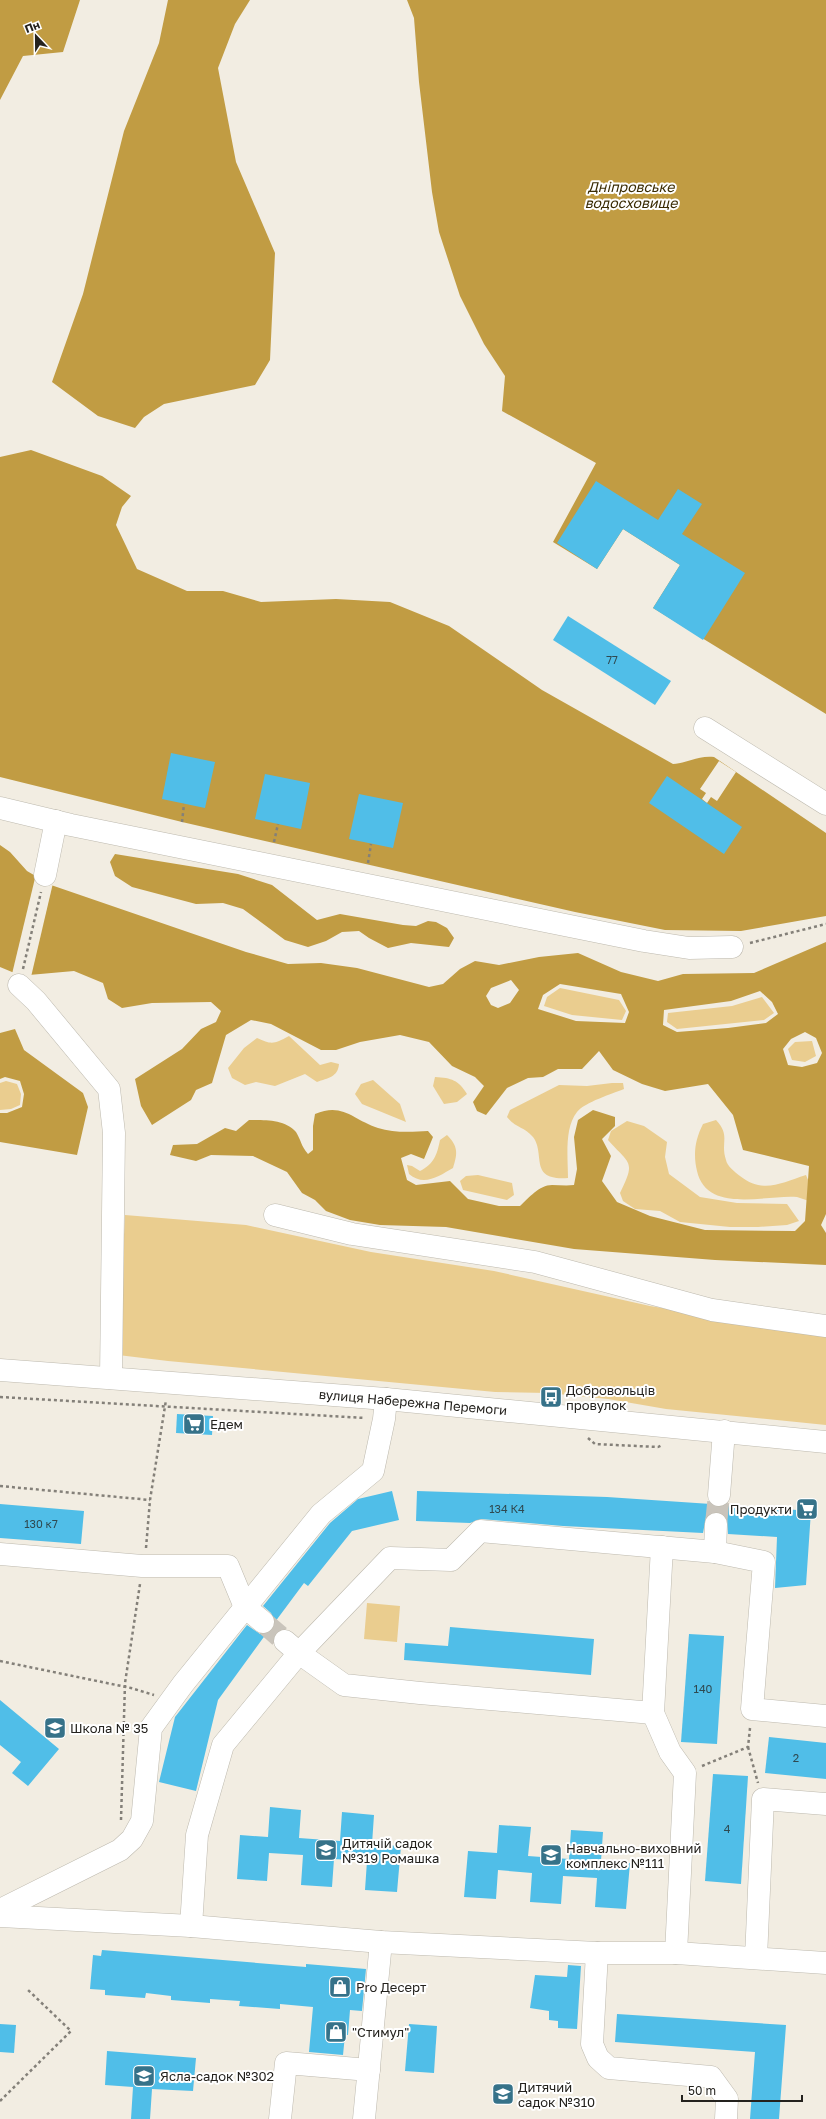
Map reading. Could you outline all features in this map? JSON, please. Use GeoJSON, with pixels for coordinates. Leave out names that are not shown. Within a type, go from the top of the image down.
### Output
{"type":"FeatureCollection","features":[{"type":"Feature","properties":{"kind":"street"},"geometry":{"type":"LineString","coordinates":[[705,728],[826,804]]}},
{"type":"Feature","properties":{"kind":"street"},"geometry":{"type":"LineString","coordinates":[[0,808],[470,907],[644,941],[689,948],[732,947]]}},
{"type":"Feature","properties":{"kind":"street"},"geometry":{"type":"LineString","coordinates":[[45,875],[56,821]]}},
{"type":"Feature","properties":{"kind":"street"},"geometry":{"type":"LineString","coordinates":[[19,985],[36,1001],[109,1088],[114,1133],[111,1378]]}},
{"type":"Feature","properties":{"kind":"street"},"geometry":{"type":"LineString","coordinates":[[275,1214],[352,1234],[535,1262],[618,1286],[712,1310],[826,1326]]}},
{"type":"Feature","properties":{"kind":"street","name":"вулиця Набережна Перемоги"},"geometry":{"type":"LineString","coordinates":[[0,1370],[386,1399],[826,1442]]}},
{"type":"Feature","properties":{"kind":"street"},"geometry":{"type":"LineString","coordinates":[[0,1910],[120,1850],[132,1839],[142,1821],[152,1728],[171,1700],[321,1514],[373,1471],[384,1419],[386,1399]]}},
{"type":"Feature","properties":{"kind":"street"},"geometry":{"type":"LineString","coordinates":[[719,1495],[724,1431]]}},
{"type":"Feature","properties":{"kind":"street"},"geometry":{"type":"LineString","coordinates":[[715,1552],[716,1524]]}},
{"type":"Feature","properties":{"kind":"street"},"geometry":{"type":"LineString","coordinates":[[191,1926],[197,1836],[223,1745],[292,1647],[390,1558],[451,1560],[480,1531],[715,1552],[764,1562],[752,1709],[826,1716]]}},
{"type":"Feature","properties":{"kind":"street"},"geometry":{"type":"LineString","coordinates":[[662,1547],[653,1713],[670,1752],[685,1773],[676,1953]]}},
{"type":"Feature","properties":{"kind":"street"},"geometry":{"type":"LineString","coordinates":[[0,1554],[142,1566],[228,1566],[245,1607],[263,1622]]}},
{"type":"Feature","properties":{"kind":"street"},"geometry":{"type":"LineString","coordinates":[[292,1647],[344,1685],[420,1694],[653,1713]]}},
{"type":"Feature","properties":{"kind":"street"},"geometry":{"type":"LineString","coordinates":[[756,1958],[763,1799],[826,1804]]}},
{"type":"Feature","properties":{"kind":"street"},"geometry":{"type":"LineString","coordinates":[[0,1916],[191,1926],[381,1942],[598,1953],[676,1953],[826,1963]]}},
{"type":"Feature","properties":{"kind":"street"},"geometry":{"type":"LineString","coordinates":[[364,2119],[381,1942]]}},
{"type":"Feature","properties":{"kind":"street"},"geometry":{"type":"LineString","coordinates":[[598,1953],[592,2044],[598,2058],[609,2068],[711,2078],[727,2099],[726,2119]]}},
{"type":"Feature","properties":{"kind":"street"},"geometry":{"type":"LineString","coordinates":[[280,2119],[286,2063],[369,2076]]}},
{"type":"Feature","properties":{"kind":"path"},"geometry":{"type":"LineString","coordinates":[[182,822],[184,804]]}},
{"type":"Feature","properties":{"kind":"path"},"geometry":{"type":"LineString","coordinates":[[274,842],[278,824]]}},
{"type":"Feature","properties":{"kind":"path"},"geometry":{"type":"LineString","coordinates":[[368,863],[371,844]]}},
{"type":"Feature","properties":{"kind":"path"},"geometry":{"type":"LineString","coordinates":[[19,985],[45,875]]}},
{"type":"Feature","properties":{"kind":"path"},"geometry":{"type":"LineString","coordinates":[[732,947],[826,924]]}},
{"type":"Feature","properties":{"kind":"path"},"geometry":{"type":"LineString","coordinates":[[120,1850],[124,1686],[164,1406],[171,1383]]}},
{"type":"Feature","properties":{"kind":"path"},"geometry":{"type":"LineString","coordinates":[[0,1397],[164,1406]]}},
{"type":"Feature","properties":{"kind":"path"},"geometry":{"type":"LineString","coordinates":[[0,1486],[150,1500]]}},
{"type":"Feature","properties":{"kind":"path"},"geometry":{"type":"LineString","coordinates":[[0,1661],[124,1686],[171,1700]]}},
{"type":"Feature","properties":{"kind":"path"},"geometry":{"type":"LineString","coordinates":[[752,1709],[748,1747],[763,1799]]}},
{"type":"Feature","properties":{"kind":"path"},"geometry":{"type":"LineString","coordinates":[[685,1773],[748,1747]]}},
{"type":"Feature","properties":{"kind":"path"},"geometry":{"type":"LineString","coordinates":[[0,2101],[71,2031],[27,1989]]}},
{"type":"Feature","properties":{"kind":"shaded area"},"geometry":{"type":"Polygon","coordinates":[[[560,988],[619,1000],[626,1011],[622,1020],[572,1015],[544,1006],[547,997],[560,988]]]}},
{"type":"Feature","properties":{"kind":"shaded area"},"geometry":{"type":"Polygon","coordinates":[[[762,997],[774,1013],[764,1020],[677,1029],[667,1022],[668,1013],[732,1006],[762,997]]]}},
{"type":"Feature","properties":{"kind":"shaded area"},"geometry":{"type":"Polygon","coordinates":[[[289,1036],[320,1065],[331,1062],[339,1064],[337,1072],[329,1078],[317,1082],[305,1074],[275,1086],[256,1082],[245,1085],[232,1078],[228,1068],[244,1048],[257,1038],[273,1043],[289,1036]]]}},
{"type":"Feature","properties":{"kind":"shaded area"},"geometry":{"type":"Polygon","coordinates":[[[812,1041],[816,1056],[805,1062],[792,1060],[788,1049],[795,1042],[812,1041]]]}},
{"type":"Feature","properties":{"kind":"shaded area"},"geometry":{"type":"Polygon","coordinates":[[[435,1077],[446,1078],[454,1081],[461,1086],[467,1094],[457,1102],[444,1104],[433,1086],[435,1077]]]}},
{"type":"Feature","properties":{"kind":"shaded area"},"geometry":{"type":"Polygon","coordinates":[[[373,1080],[400,1104],[406,1122],[362,1104],[355,1094],[361,1084],[373,1080]]]}},
{"type":"Feature","properties":{"kind":"shaded area"},"geometry":{"type":"Polygon","coordinates":[[[6,1081],[17,1084],[21,1094],[20,1105],[11,1109],[0,1110],[0,1083],[6,1081]]]}},
{"type":"Feature","properties":{"kind":"shaded area"},"geometry":{"type":"Polygon","coordinates":[[[623,1083],[624,1089],[586,1105],[577,1112],[573,1119],[568,1135],[568,1178],[556,1178],[547,1175],[540,1165],[537,1144],[530,1133],[514,1124],[507,1117],[510,1110],[559,1085],[587,1086],[623,1083]]]}},
{"type":"Feature","properties":{"kind":"shaded area"},"geometry":{"type":"Polygon","coordinates":[[[716,1120],[723,1130],[724,1154],[727,1162],[734,1171],[756,1185],[764,1186],[780,1184],[806,1175],[811,1187],[809,1201],[797,1197],[755,1199],[725,1198],[713,1193],[703,1185],[697,1171],[695,1159],[698,1136],[703,1124],[716,1120]]]}},
{"type":"Feature","properties":{"kind":"shaded area"},"geometry":{"type":"Polygon","coordinates":[[[627,1121],[644,1126],[667,1142],[665,1157],[669,1174],[700,1197],[737,1203],[787,1204],[799,1221],[787,1225],[730,1227],[680,1222],[660,1211],[635,1209],[623,1201],[620,1193],[628,1174],[628,1164],[626,1159],[608,1140],[611,1131],[627,1121]]]}},
{"type":"Feature","properties":{"kind":"shaded area"},"geometry":{"type":"Polygon","coordinates":[[[447,1135],[455,1146],[456,1150],[456,1158],[453,1168],[437,1177],[426,1180],[420,1180],[409,1174],[407,1165],[420,1171],[432,1162],[438,1150],[440,1140],[447,1135]]]}},
{"type":"Feature","properties":{"kind":"shaded area"},"geometry":{"type":"Polygon","coordinates":[[[478,1175],[512,1183],[514,1195],[507,1200],[463,1190],[460,1181],[466,1176],[478,1175]]]}},
{"type":"Feature","properties":{"kind":"shaded area"},"geometry":{"type":"Polygon","coordinates":[[[125,1215],[246,1225],[371,1252],[494,1271],[650,1306],[826,1335],[826,1425],[666,1409],[608,1399],[548,1393],[495,1392],[118,1355],[125,1215]]]}},
{"type":"Feature","properties":{"kind":"shaded area"},"geometry":{"type":"Polygon","coordinates":[[[367,1603],[400,1606],[397,1642],[364,1639],[367,1603]]]}},
{"type":"Feature","properties":{"kind":"water"},"geometry":{"type":"Polygon","coordinates":[[[0,0],[80,0],[63,52],[23,56],[0,100],[0,0]]]}},
{"type":"Feature","properties":{"kind":"water"},"geometry":{"type":"Polygon","coordinates":[[[168,0],[250,0],[235,24],[218,68],[236,162],[275,253],[270,360],[255,385],[164,404],[144,417],[135,428],[98,416],[52,382],[83,294],[124,131],[159,43],[168,0]]]}},
{"type":"Feature","properties":{"kind":"water","name":"Дніпровське водосховище"},"geometry":{"type":"Polygon","coordinates":[[[407,0],[826,0],[826,714],[653,608],[680,565],[623,529],[597,569],[553,542],[596,463],[502,411],[505,376],[484,344],[460,296],[439,232],[432,192],[419,82],[414,18],[407,0]]]}},
{"type":"Feature","properties":{"kind":"water"},"geometry":{"type":"Polygon","coordinates":[[[31,450],[102,476],[131,496],[122,507],[116,525],[137,569],[187,591],[223,591],[261,602],[336,599],[390,602],[449,626],[542,690],[673,764],[703,757],[714,757],[826,833],[826,916],[741,931],[665,930],[575,912],[182,822],[0,777],[0,457],[31,450]]]}},
{"type":"Feature","properties":{"kind":"water"},"geometry":{"type":"Polygon","coordinates":[[[0,845],[10,852],[27,871],[51,885],[246,952],[288,964],[321,963],[357,968],[429,987],[443,984],[460,969],[475,961],[499,965],[539,957],[578,953],[621,972],[658,981],[683,974],[754,973],[826,942],[826,1214],[821,1225],[826,1233],[826,1265],[715,1260],[574,1249],[446,1227],[380,1225],[350,1220],[326,1211],[315,1200],[302,1193],[287,1172],[253,1156],[211,1155],[196,1161],[170,1155],[173,1145],[197,1144],[225,1128],[236,1131],[249,1120],[274,1121],[286,1125],[296,1132],[308,1154],[313,1150],[313,1126],[315,1114],[333,1110],[341,1111],[369,1125],[384,1130],[403,1132],[428,1131],[433,1137],[424,1159],[411,1154],[401,1158],[407,1180],[416,1185],[450,1181],[468,1199],[499,1206],[520,1206],[534,1192],[543,1187],[552,1185],[574,1185],[577,1169],[574,1137],[578,1120],[593,1110],[615,1117],[615,1126],[602,1139],[611,1156],[602,1181],[617,1202],[650,1216],[705,1230],[795,1231],[805,1221],[809,1166],[743,1150],[733,1115],[708,1084],[665,1091],[642,1084],[613,1070],[599,1051],[582,1069],[558,1069],[543,1077],[528,1078],[507,1088],[486,1115],[477,1111],[473,1102],[484,1086],[475,1077],[452,1066],[429,1042],[400,1035],[360,1042],[336,1050],[321,1050],[271,1024],[251,1020],[226,1035],[212,1083],[196,1090],[191,1100],[152,1125],[141,1106],[135,1079],[182,1049],[201,1029],[216,1022],[221,1011],[211,1002],[152,1003],[122,1008],[108,999],[103,983],[74,971],[29,975],[12,972],[0,967],[0,845]],[[511,980],[491,988],[486,996],[491,1005],[498,1008],[510,1003],[519,990],[511,980]],[[560,984],[543,995],[538,1009],[576,1021],[625,1023],[629,1012],[621,994],[560,984]],[[760,991],[731,1001],[664,1010],[663,1025],[677,1032],[728,1028],[766,1023],[778,1014],[772,1002],[760,991]],[[805,1032],[791,1039],[783,1049],[788,1065],[802,1067],[817,1063],[822,1053],[816,1038],[805,1032]]]}},
{"type":"Feature","properties":{"kind":"water"},"geometry":{"type":"Polygon","coordinates":[[[115,854],[238,874],[272,885],[317,920],[340,914],[403,925],[416,926],[428,921],[436,922],[447,928],[454,938],[449,947],[411,943],[388,948],[359,931],[342,932],[326,941],[308,947],[285,940],[243,909],[223,903],[196,904],[132,887],[115,876],[110,862],[115,854]]]}},
{"type":"Feature","properties":{"kind":"water"},"geometry":{"type":"Polygon","coordinates":[[[15,1029],[24,1050],[83,1093],[88,1107],[77,1155],[0,1142],[0,1113],[7,1113],[22,1107],[24,1094],[20,1081],[5,1077],[0,1079],[0,1033],[15,1029]]]}},
{"type":"Feature","properties":{"kind":"pier"},"geometry":{"type":"Polygon","coordinates":[[[719,761],[736,772],[717,801],[711,797],[707,803],[702,799],[706,793],[700,789],[719,761]]]}},
{"type":"Feature","properties":{"kind":"pier"},"geometry":{"type":"Polygon","coordinates":[[[36,874],[53,883],[31,977],[12,974],[36,874]]]}},
{"type":"Feature","properties":{"kind":"building"},"geometry":{"type":"Polygon","coordinates":[[[596,481],[658,520],[678,489],[702,504],[682,534],[745,573],[703,640],[653,608],[680,565],[623,529],[597,569],[557,543],[596,481]]]}},
{"type":"Feature","properties":{"kind":"building"},"geometry":{"type":"Polygon","coordinates":[[[568,616],[671,681],[655,705],[553,640],[568,616]]]}},
{"type":"Feature","properties":{"kind":"building"},"geometry":{"type":"Polygon","coordinates":[[[171,753],[215,762],[205,808],[162,799],[171,753]]]}},
{"type":"Feature","properties":{"kind":"building"},"geometry":{"type":"Polygon","coordinates":[[[265,774],[310,783],[301,829],[255,819],[265,774]]]}},
{"type":"Feature","properties":{"kind":"building"},"geometry":{"type":"Polygon","coordinates":[[[667,776],[742,827],[724,854],[649,803],[667,776]]]}},
{"type":"Feature","properties":{"kind":"building"},"geometry":{"type":"Polygon","coordinates":[[[359,794],[403,803],[393,848],[349,839],[359,794]]]}},
{"type":"Feature","properties":{"kind":"building","name":"Едем"},"geometry":{"type":"Polygon","coordinates":[[[177,1414],[213,1416],[212,1435],[176,1433],[177,1414]]]}},
{"type":"Feature","properties":{"kind":"building"},"geometry":{"type":"Polygon","coordinates":[[[392,1491],[399,1520],[352,1531],[308,1586],[304,1583],[275,1622],[271,1613],[263,1606],[330,1523],[358,1499],[392,1491]]]}},
{"type":"Feature","properties":{"kind":"building"},"geometry":{"type":"Polygon","coordinates":[[[417,1491],[607,1497],[711,1504],[718,1507],[726,1505],[811,1511],[806,1585],[775,1588],[777,1537],[728,1534],[727,1519],[723,1514],[717,1512],[711,1513],[706,1517],[703,1533],[563,1526],[481,1519],[470,1523],[416,1521],[417,1491]]]}},
{"type":"Feature","properties":{"kind":"building"},"geometry":{"type":"Polygon","coordinates":[[[0,1504],[84,1511],[81,1544],[0,1538],[0,1504]]]}},
{"type":"Feature","properties":{"kind":"building"},"geometry":{"type":"Polygon","coordinates":[[[247,1625],[260,1634],[266,1634],[218,1700],[196,1791],[159,1782],[175,1717],[247,1625]]]}},
{"type":"Feature","properties":{"kind":"building"},"geometry":{"type":"Polygon","coordinates":[[[450,1627],[594,1639],[591,1675],[404,1660],[405,1643],[448,1646],[450,1627]]]}},
{"type":"Feature","properties":{"kind":"building"},"geometry":{"type":"Polygon","coordinates":[[[689,1634],[724,1636],[717,1744],[681,1742],[689,1634]]]}},
{"type":"Feature","properties":{"kind":"building"},"geometry":{"type":"Polygon","coordinates":[[[0,1700],[59,1749],[28,1786],[12,1773],[21,1762],[0,1745],[0,1700]]]}},
{"type":"Feature","properties":{"kind":"building"},"geometry":{"type":"Polygon","coordinates":[[[769,1737],[826,1743],[826,1779],[765,1773],[769,1737]]]}},
{"type":"Feature","properties":{"kind":"building"},"geometry":{"type":"Polygon","coordinates":[[[713,1774],[748,1776],[741,1884],[705,1881],[713,1774]]]}},
{"type":"Feature","properties":{"kind":"building"},"geometry":{"type":"Polygon","coordinates":[[[270,1807],[301,1810],[299,1838],[340,1841],[342,1812],[374,1815],[372,1844],[401,1846],[397,1892],[365,1890],[367,1861],[334,1859],[332,1887],[301,1885],[303,1855],[269,1853],[267,1881],[237,1879],[240,1835],[268,1837],[270,1807]]]}},
{"type":"Feature","properties":{"kind":"building"},"geometry":{"type":"Polygon","coordinates":[[[499,1825],[531,1827],[528,1856],[569,1859],[571,1830],[603,1832],[601,1861],[630,1863],[626,1909],[595,1907],[597,1878],[563,1876],[561,1904],[530,1902],[532,1873],[498,1870],[496,1899],[464,1897],[468,1851],[497,1853],[499,1825]]]}},
{"type":"Feature","properties":{"kind":"building"},"geometry":{"type":"Polygon","coordinates":[[[102,1950],[306,1967],[306,1964],[366,1969],[362,2011],[350,2010],[348,2035],[345,2035],[343,2055],[309,2052],[313,2007],[280,2004],[280,2009],[239,2006],[240,2001],[210,1999],[210,2003],[171,2000],[171,1996],[146,1993],[145,1998],[105,1995],[105,1990],[90,1989],[93,1955],[101,1956],[102,1950]]]}},
{"type":"Feature","properties":{"kind":"building"},"geometry":{"type":"Polygon","coordinates":[[[568,1965],[581,1966],[577,2029],[558,2028],[558,2021],[549,2020],[549,2011],[530,2008],[535,1975],[567,1977],[568,1965]]]}},
{"type":"Feature","properties":{"kind":"building"},"geometry":{"type":"Polygon","coordinates":[[[617,2014],[786,2025],[779,2119],[750,2119],[755,2052],[615,2042],[617,2014]]]}},
{"type":"Feature","properties":{"kind":"building"},"geometry":{"type":"Polygon","coordinates":[[[0,2024],[16,2025],[14,2053],[0,2052],[0,2024]]]}},
{"type":"Feature","properties":{"kind":"building"},"geometry":{"type":"Polygon","coordinates":[[[409,2024],[437,2026],[434,2073],[405,2071],[409,2024]]]}},
{"type":"Feature","properties":{"kind":"building"},"geometry":{"type":"Polygon","coordinates":[[[107,2051],[196,2058],[193,2091],[152,2089],[150,2119],[131,2119],[133,2087],[105,2085],[107,2051]]]}},
{"type":"Feature","properties":{"kind":"tunnel"},"geometry":{"type":"LineString","coordinates":[[716,1524],[719,1495]]}},
{"type":"Feature","properties":{"kind":"tunnel"},"geometry":{"type":"LineString","coordinates":[[263,1622],[285,1641]]}},
{"type":"Feature","properties":{"kind":"place","name":"Добровольців провулок"},"geometry":{"type":"Point","coordinates":[551,1397]}},
{"type":"Feature","properties":{"kind":"place","name":"Едем"},"geometry":{"type":"Point","coordinates":[194,1424]}},
{"type":"Feature","properties":{"kind":"place","name":"Продукти"},"geometry":{"type":"Point","coordinates":[807,1509]}},
{"type":"Feature","properties":{"kind":"place","name":"Школа № 35"},"geometry":{"type":"Point","coordinates":[55,1728]}},
{"type":"Feature","properties":{"kind":"place","name":"Дитячій садок №319 Ромашка"},"geometry":{"type":"Point","coordinates":[326,1850]}},
{"type":"Feature","properties":{"kind":"place","name":"Навчально-виховний комплекс №111"},"geometry":{"type":"Point","coordinates":[551,1855]}},
{"type":"Feature","properties":{"kind":"place","name":"Pro Десерт"},"geometry":{"type":"Point","coordinates":[340,1987]}},
{"type":"Feature","properties":{"kind":"place","name":"\"Стимул\""},"geometry":{"type":"Point","coordinates":[336,2032]}},
{"type":"Feature","properties":{"kind":"place","name":"Ясла-садок №302"},"geometry":{"type":"Point","coordinates":[144,2076]}},
{"type":"Feature","properties":{"kind":"place","name":"Дитячий садок №310"},"geometry":{"type":"Point","coordinates":[503,2094]}}]}
